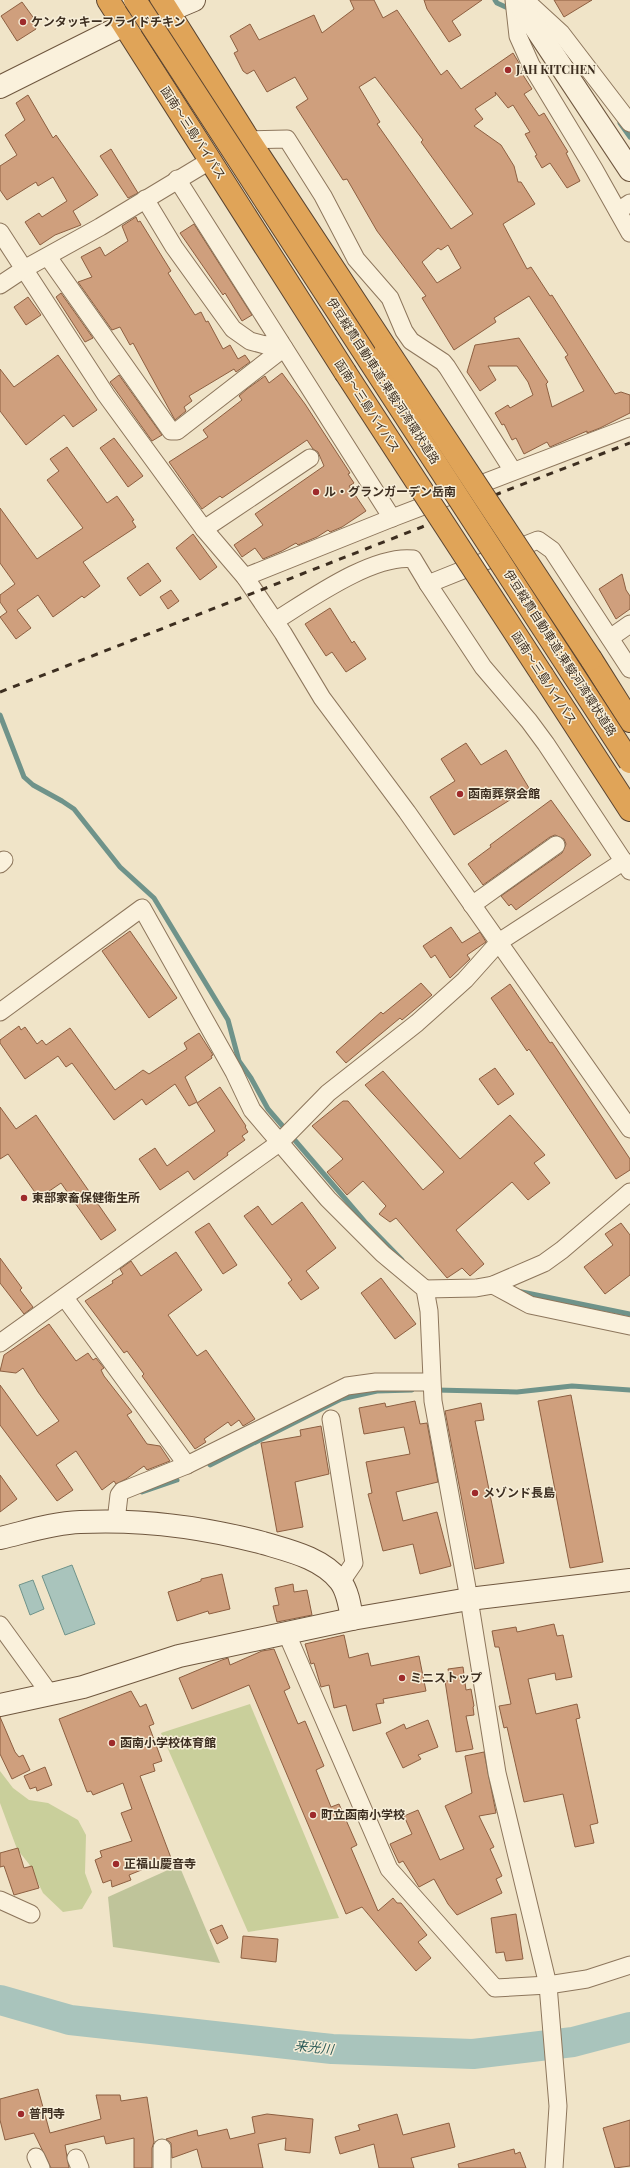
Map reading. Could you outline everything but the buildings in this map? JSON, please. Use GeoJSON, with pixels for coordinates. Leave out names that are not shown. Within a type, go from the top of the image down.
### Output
{"type":"FeatureCollection","features":[{"type":"Feature","properties":{"kind":"highway","name":"函南～三島バイパス"},"geometry":{"type":"LineString","coordinates":[[108,0],[345,372],[630,810]]}},
{"type":"Feature","properties":{"kind":"highway","name":"伊豆縦貫自動車道;東駿河湾環状道路"},"geometry":{"type":"LineString","coordinates":[[135,0],[630,762]]}},
{"type":"Feature","properties":{"kind":"highway"},"geometry":{"type":"LineString","coordinates":[[165,6],[250,140],[591,659],[630,721]]}},
{"type":"Feature","properties":{"kind":"street"},"geometry":{"type":"LineString","coordinates":[[0,87],[165,6],[194,0]]}},
{"type":"Feature","properties":{"kind":"street"},"geometry":{"type":"LineString","coordinates":[[516,0],[630,170]]}},
{"type":"Feature","properties":{"kind":"street"},"geometry":{"type":"LineString","coordinates":[[516,0],[518,36],[531,65],[624,207],[630,233]]}},
{"type":"Feature","properties":{"kind":"street"},"geometry":{"type":"LineString","coordinates":[[525,0],[561,33],[630,123]]}},
{"type":"Feature","properties":{"kind":"street"},"geometry":{"type":"LineString","coordinates":[[250,140],[287,139],[323,196],[356,259],[390,298],[404,331],[412,341],[444,362],[514,471]]}},
{"type":"Feature","properties":{"kind":"street"},"geometry":{"type":"LineString","coordinates":[[0,285],[24,269],[211,160]]}},
{"type":"Feature","properties":{"kind":"street"},"geometry":{"type":"LineString","coordinates":[[177,180],[392,518]]}},
{"type":"Feature","properties":{"kind":"street"},"geometry":{"type":"LineString","coordinates":[[145,199],[174,247],[234,329],[250,341],[265,345],[282,345]]}},
{"type":"Feature","properties":{"kind":"street"},"geometry":{"type":"LineString","coordinates":[[0,232],[106,395],[204,529],[245,577],[275,621],[322,698],[407,812],[630,1130]]}},
{"type":"Feature","properties":{"kind":"street"},"geometry":{"type":"LineString","coordinates":[[48,256],[171,431],[177,431],[282,345]]}},
{"type":"Feature","properties":{"kind":"street"},"geometry":{"type":"LineString","coordinates":[[245,577],[392,518],[630,427]]}},
{"type":"Feature","properties":{"kind":"street"},"geometry":{"type":"LineString","coordinates":[[204,529],[310,458]]}},
{"type":"Feature","properties":{"kind":"street"},"geometry":{"type":"LineString","coordinates":[[428,584],[538,540],[552,550],[630,669]]}},
{"type":"Feature","properties":{"kind":"street"},"geometry":{"type":"LineString","coordinates":[[0,1343],[279,1144],[328,1093],[429,1012],[465,980],[499,942],[627,866],[546,744],[529,721],[483,667],[412,559],[401,558],[346,578],[275,621]]}},
{"type":"Feature","properties":{"kind":"street"},"geometry":{"type":"LineString","coordinates":[[610,638],[630,624]]}},
{"type":"Feature","properties":{"kind":"street"},"geometry":{"type":"LineString","coordinates":[[472,905],[556,845]]}},
{"type":"Feature","properties":{"kind":"street"},"geometry":{"type":"LineString","coordinates":[[0,1012],[142,908],[234,1072],[244,1096],[279,1144],[352,1224],[383,1254],[425,1289],[429,1311],[433,1400],[469,1599],[497,1773],[548,1985],[557,2087],[554,2168]]}},
{"type":"Feature","properties":{"kind":"street"},"geometry":{"type":"LineString","coordinates":[[425,1289],[476,1288],[493,1285],[544,1263],[556,1255],[630,1192]]}},
{"type":"Feature","properties":{"kind":"street"},"geometry":{"type":"LineString","coordinates":[[493,1285],[530,1305],[630,1326]]}},
{"type":"Feature","properties":{"kind":"street"},"geometry":{"type":"LineString","coordinates":[[65,1298],[187,1466]]}},
{"type":"Feature","properties":{"kind":"street"},"geometry":{"type":"LineString","coordinates":[[116,1521],[119,1495],[122,1491],[187,1466],[347,1386],[376,1382],[432,1382]]}},
{"type":"Feature","properties":{"kind":"street"},"geometry":{"type":"LineString","coordinates":[[331,1419],[354,1563],[341,1582]]}},
{"type":"Feature","properties":{"kind":"street"},"geometry":{"type":"LineString","coordinates":[[0,1538],[78,1522],[116,1521],[196,1527],[278,1547],[313,1560],[329,1570],[341,1582],[348,1598],[352,1619]]}},
{"type":"Feature","properties":{"kind":"street"},"geometry":{"type":"LineString","coordinates":[[0,1705],[84,1687],[179,1656],[286,1632],[469,1599],[630,1580]]}},
{"type":"Feature","properties":{"kind":"street"},"geometry":{"type":"LineString","coordinates":[[0,1625],[50,1694]]}},
{"type":"Feature","properties":{"kind":"street"},"geometry":{"type":"LineString","coordinates":[[286,1632],[389,1869],[495,1988],[548,1985],[587,1979],[630,1965]]}},
{"type":"Feature","properties":{"kind":"street"},"geometry":{"type":"LineString","coordinates":[[0,1900],[31,1914]]}},
{"type":"Feature","properties":{"kind":"street"},"geometry":{"type":"LineString","coordinates":[[162,2148],[162,2168]]}},
{"type":"Feature","properties":{"kind":"green space"},"geometry":{"type":"Polygon","coordinates":[[[250,1704],[339,1918],[248,1932],[161,1733],[250,1704]]]}},
{"type":"Feature","properties":{"kind":"green space"},"geometry":{"type":"Polygon","coordinates":[[[0,1771],[13,1788],[29,1800],[48,1803],[78,1820],[86,1835],[85,1873],[92,1892],[82,1909],[63,1912],[43,1893],[29,1864],[17,1849],[0,1803],[0,1771]]]}},
{"type":"Feature","properties":{"kind":"green space"},"geometry":{"type":"Polygon","coordinates":[[[179,1865],[220,1963],[113,1947],[108,1897],[179,1865]]]}},
{"type":"Feature","properties":{"kind":"water"},"geometry":{"type":"Polygon","coordinates":[[[72,1565],[95,1624],[65,1635],[42,1576],[72,1565]]]}},
{"type":"Feature","properties":{"kind":"water"},"geometry":{"type":"Polygon","coordinates":[[[33,1580],[44,1609],[30,1615],[19,1585],[33,1580]]]}},
{"type":"Feature","properties":{"kind":"waterway"},"geometry":{"type":"LineString","coordinates":[[495,0],[497,3],[512,10]]}},
{"type":"Feature","properties":{"kind":"waterway"},"geometry":{"type":"LineString","coordinates":[[620,123],[630,137]]}},
{"type":"Feature","properties":{"kind":"waterway"},"geometry":{"type":"LineString","coordinates":[[0,715],[24,777],[33,785],[74,809],[120,867],[154,898],[228,1020],[239,1061],[251,1078],[268,1109],[365,1222],[402,1260]]}},
{"type":"Feature","properties":{"kind":"waterway"},"geometry":{"type":"LineString","coordinates":[[517,1291],[630,1314]]}},
{"type":"Feature","properties":{"kind":"waterway"},"geometry":{"type":"LineString","coordinates":[[436,1390],[517,1392],[572,1386],[630,1390]]}},
{"type":"Feature","properties":{"kind":"waterway"},"geometry":{"type":"LineString","coordinates":[[210,1465],[341,1399],[377,1391],[412,1390]]}},
{"type":"Feature","properties":{"kind":"waterway"},"geometry":{"type":"LineString","coordinates":[[142,1492],[177,1480]]}},
{"type":"Feature","properties":{"kind":"waterway","name":"来光川"},"geometry":{"type":"LineString","coordinates":[[0,2000],[70,2020],[332,2049],[473,2054],[573,2042],[630,2027]]}},
{"type":"Feature","properties":{"kind":"railway"},"geometry":{"type":"LineString","coordinates":[[0,692],[422,527],[500,493],[630,443]]}},
{"type":"Feature","properties":{"kind":"place","name":"ケンタッキーフライドチキン"},"geometry":{"type":"Point","coordinates":[23,22]}},
{"type":"Feature","properties":{"kind":"place","name":"JAH KITCHEN"},"geometry":{"type":"Point","coordinates":[508,70]}},
{"type":"Feature","properties":{"kind":"place","name":"ル・グランガーデン岳南"},"geometry":{"type":"Point","coordinates":[316,492]}},
{"type":"Feature","properties":{"kind":"place","name":"函南葬祭会館"},"geometry":{"type":"Point","coordinates":[460,794]}},
{"type":"Feature","properties":{"kind":"place","name":"東部家畜保健衛生所"},"geometry":{"type":"Point","coordinates":[24,1198]}},
{"type":"Feature","properties":{"kind":"place","name":"メゾンド長島"},"geometry":{"type":"Point","coordinates":[475,1493]}},
{"type":"Feature","properties":{"kind":"place","name":"ミニストップ"},"geometry":{"type":"Point","coordinates":[402,1678]}},
{"type":"Feature","properties":{"kind":"place","name":"函南小学校体育館"},"geometry":{"type":"Point","coordinates":[112,1743]}},
{"type":"Feature","properties":{"kind":"place","name":"町立函南小学校"},"geometry":{"type":"Point","coordinates":[313,1815]}},
{"type":"Feature","properties":{"kind":"place","name":"正福山慶音寺"},"geometry":{"type":"Point","coordinates":[116,1864]}},
{"type":"Feature","properties":{"kind":"place","name":"普門寺"},"geometry":{"type":"Point","coordinates":[21,2114]}}]}
